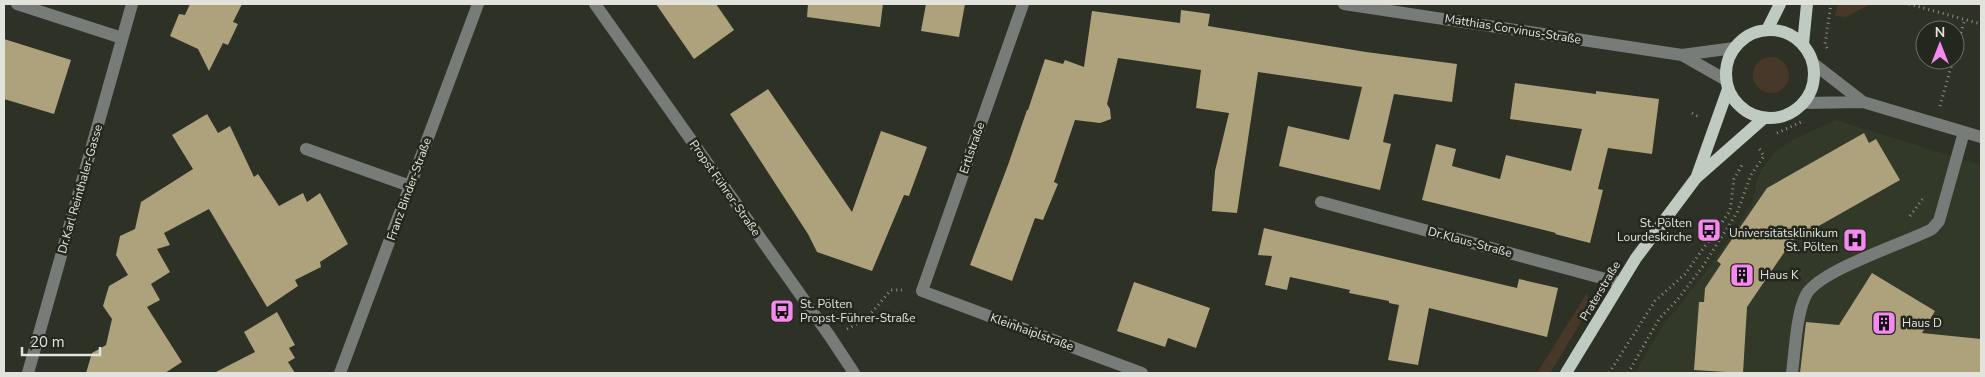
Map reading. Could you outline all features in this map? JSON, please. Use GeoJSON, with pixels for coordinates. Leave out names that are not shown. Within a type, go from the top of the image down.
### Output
{"type":"FeatureCollection","features":[{"type":"Feature","properties":{"kind":"main road"},"geometry":{"type":"LineString","coordinates":[[1767,30],[1780,4]]}},
{"type":"Feature","properties":{"kind":"main road"},"geometry":{"type":"LineString","coordinates":[[1803,44],[1807,4]]}},
{"type":"Feature","properties":{"kind":"main road"},"geometry":{"type":"LineString","coordinates":[[1767,30],[1786,32],[1803,44],[1810,53],[1815,75],[1813,86],[1804,103],[1790,114],[1773,118],[1754,115],[1739,105],[1727,84],[1727,63],[1734,48],[1748,35],[1767,30]]}},
{"type":"Feature","properties":{"kind":"main road","name":"Praterstraße"},"geometry":{"type":"LineString","coordinates":[[1696,178],[1716,124],[1727,84]]}},
{"type":"Feature","properties":{"kind":"main road","name":"Praterstraße"},"geometry":{"type":"LineString","coordinates":[[1566,373],[1636,258],[1696,178],[1764,118]]}},
{"type":"Feature","properties":{"kind":"street"},"geometry":{"type":"LineString","coordinates":[[17,4],[122,38]]}},
{"type":"Feature","properties":{"kind":"street","name":"Dr.Karl Reinthaler-Gasse"},"geometry":{"type":"LineString","coordinates":[[28,373],[132,4]]}},
{"type":"Feature","properties":{"kind":"street","name":"Franz Binder-Straße"},"geometry":{"type":"LineString","coordinates":[[340,373],[478,4]]}},
{"type":"Feature","properties":{"kind":"street","name":"Propst Führer-Straße"},"geometry":{"type":"LineString","coordinates":[[596,4],[854,373]]}},
{"type":"Feature","properties":{"kind":"street","name":"Ertlstraße"},"geometry":{"type":"LineString","coordinates":[[922,292],[1023,4]]}},
{"type":"Feature","properties":{"kind":"street","name":"Matthias Corvinus-Straße"},"geometry":{"type":"LineString","coordinates":[[1344,4],[1682,55],[1734,48]]}},
{"type":"Feature","properties":{"kind":"street","name":"Matthias Corvinus-Straße"},"geometry":{"type":"LineString","coordinates":[[1682,55],[1727,84]]}},
{"type":"Feature","properties":{"kind":"street"},"geometry":{"type":"LineString","coordinates":[[1814,64],[1863,102]]}},
{"type":"Feature","properties":{"kind":"street"},"geometry":{"type":"LineString","coordinates":[[1804,103],[1863,102],[1981,136]]}},
{"type":"Feature","properties":{"kind":"street"},"geometry":{"type":"LineString","coordinates":[[1792,373],[1801,312],[1805,297],[1810,288],[1857,262],[1932,229],[1939,221],[1964,132]]}},
{"type":"Feature","properties":{"kind":"street"},"geometry":{"type":"LineString","coordinates":[[306,149],[410,186]]}},
{"type":"Feature","properties":{"kind":"street","name":"Dr.Klaus-Straße"},"geometry":{"type":"LineString","coordinates":[[1321,202],[1620,283]]}},
{"type":"Feature","properties":{"kind":"street","name":"Kleinhaiplstraße"},"geometry":{"type":"LineString","coordinates":[[922,292],[1142,373]]}},
{"type":"Feature","properties":{"kind":"path"},"geometry":{"type":"LineString","coordinates":[[1909,4],[1981,24]]}},
{"type":"Feature","properties":{"kind":"path"},"geometry":{"type":"LineString","coordinates":[[1934,123],[1950,70]]}},
{"type":"Feature","properties":{"kind":"path"},"geometry":{"type":"LineString","coordinates":[[1692,114],[1716,124]]}},
{"type":"Feature","properties":{"kind":"path"},"geometry":{"type":"LineString","coordinates":[[1628,373],[1659,319],[1678,299],[1703,266],[1737,213],[1751,175],[1764,156],[1757,145],[1750,152]]}},
{"type":"Feature","properties":{"kind":"path"},"geometry":{"type":"LineString","coordinates":[[1609,373],[1655,301],[1686,274],[1730,211],[1734,180],[1746,159]]}},
{"type":"Feature","properties":{"kind":"path"},"geometry":{"type":"LineString","coordinates":[[831,338],[866,319],[891,290],[922,292]]}},
{"type":"Feature","properties":{"kind":"shaded area"},"geometry":{"type":"Polygon","coordinates":[[[1838,4],[1871,4],[1846,17],[1835,16],[1838,4]]]}},
{"type":"Feature","properties":{"kind":"shaded area"},"geometry":{"type":"Polygon","coordinates":[[[1771,57],[1783,63],[1789,75],[1783,87],[1771,93],[1759,87],[1753,75],[1759,63],[1771,57]]]}},
{"type":"Feature","properties":{"kind":"shaded area","name":"Universitätsklinikum St. Pölten"},"geometry":{"type":"Polygon","coordinates":[[[1836,120],[1981,165],[1981,373],[1635,373],[1661,328],[1703,276],[1752,204],[1762,168],[1775,152],[1792,140],[1836,120]]]}},
{"type":"Feature","properties":{"kind":"shaded area"},"geometry":{"type":"Polygon","coordinates":[[[1587,293],[1590,307],[1550,373],[1537,373],[1587,293]]]}},
{"type":"Feature","properties":{"kind":"building"},"geometry":{"type":"Polygon","coordinates":[[[190,4],[242,4],[233,22],[238,24],[228,45],[223,43],[209,71],[198,49],[170,36],[179,14],[185,15],[190,4]]]}},
{"type":"Feature","properties":{"kind":"building"},"geometry":{"type":"Polygon","coordinates":[[[656,4],[716,4],[734,30],[694,59],[656,4]]]}},
{"type":"Feature","properties":{"kind":"building"},"geometry":{"type":"Polygon","coordinates":[[[808,4],[883,4],[880,27],[807,17],[808,4]]]}},
{"type":"Feature","properties":{"kind":"building"},"geometry":{"type":"Polygon","coordinates":[[[926,4],[965,4],[959,37],[921,31],[926,4]]]}},
{"type":"Feature","properties":{"kind":"building"},"geometry":{"type":"Polygon","coordinates":[[[1181,10],[1210,14],[1208,26],[1366,52],[1457,64],[1452,102],[1394,94],[1383,142],[1391,144],[1380,190],[1279,166],[1288,126],[1349,140],[1362,87],[1258,72],[1237,213],[1212,211],[1215,171],[1229,113],[1196,108],[1201,70],[1118,58],[1107,104],[1110,109],[1111,119],[1100,123],[1075,120],[1054,182],[1058,184],[1043,220],[1035,218],[1012,281],[970,265],[1045,59],[1063,64],[1065,60],[1084,67],[1092,11],[1180,23],[1181,10]]]}},
{"type":"Feature","properties":{"kind":"building"},"geometry":{"type":"Polygon","coordinates":[[[4,39],[71,60],[54,114],[4,99],[4,39]]]}},
{"type":"Feature","properties":{"kind":"building"},"geometry":{"type":"Polygon","coordinates":[[[1515,83],[1596,94],[1596,91],[1659,99],[1652,154],[1608,148],[1598,189],[1603,190],[1590,243],[1422,200],[1436,144],[1456,149],[1452,166],[1500,179],[1506,155],[1571,171],[1582,129],[1510,119],[1515,83]]]}},
{"type":"Feature","properties":{"kind":"building"},"geometry":{"type":"Polygon","coordinates":[[[768,89],[852,212],[881,131],[927,147],[909,196],[904,195],[872,271],[817,252],[808,234],[730,114],[768,89]]]}},
{"type":"Feature","properties":{"kind":"building"},"geometry":{"type":"Polygon","coordinates":[[[207,114],[218,133],[230,126],[254,177],[258,174],[279,206],[303,193],[307,202],[320,193],[348,244],[320,262],[321,267],[295,280],[298,286],[267,307],[209,209],[164,233],[170,245],[157,249],[170,272],[151,284],[160,300],[147,307],[182,362],[165,373],[86,373],[92,353],[106,345],[112,319],[103,306],[109,286],[128,275],[116,255],[120,236],[135,229],[141,202],[193,169],[172,135],[207,114]]]}},
{"type":"Feature","properties":{"kind":"building"},"geometry":{"type":"Polygon","coordinates":[[[1864,133],[1869,143],[1876,139],[1900,180],[1792,241],[1747,307],[1743,373],[1694,370],[1699,302],[1704,302],[1705,288],[1721,264],[1717,261],[1767,188],[1864,133]]]}},
{"type":"Feature","properties":{"kind":"building"},"geometry":{"type":"Polygon","coordinates":[[[1264,228],[1517,288],[1519,279],[1558,288],[1547,337],[1429,308],[1418,365],[1388,360],[1399,305],[1389,303],[1389,301],[1349,293],[1350,290],[1290,277],[1287,290],[1265,285],[1272,256],[1258,255],[1264,228]]]}},
{"type":"Feature","properties":{"kind":"building","name":"Haus D"},"geometry":{"type":"Polygon","coordinates":[[[1872,273],[1935,311],[1922,333],[1981,339],[1981,373],[1800,373],[1806,322],[1839,325],[1872,273]]]}},
{"type":"Feature","properties":{"kind":"building"},"geometry":{"type":"Polygon","coordinates":[[[1134,282],[1210,308],[1196,348],[1168,338],[1165,347],[1117,331],[1134,282]]]}},
{"type":"Feature","properties":{"kind":"building"},"geometry":{"type":"Polygon","coordinates":[[[277,312],[295,345],[289,348],[295,358],[288,362],[295,373],[214,373],[255,352],[244,332],[277,312]]]}},
{"type":"Feature","properties":{"kind":"place","name":"St. Pölten Lourdeskirche"},"geometry":{"type":"Point","coordinates":[1709,230]}},
{"type":"Feature","properties":{"kind":"place","name":"Universitätsklinikum St. Pölten"},"geometry":{"type":"Point","coordinates":[1855,240]}},
{"type":"Feature","properties":{"kind":"place","name":"Haus K"},"geometry":{"type":"Point","coordinates":[1742,275]}},
{"type":"Feature","properties":{"kind":"place","name":"St. Pölten Propst-Führer-Straße"},"geometry":{"type":"Point","coordinates":[782,311]}},
{"type":"Feature","properties":{"kind":"place","name":"Haus D"},"geometry":{"type":"Point","coordinates":[1884,323]}}]}
